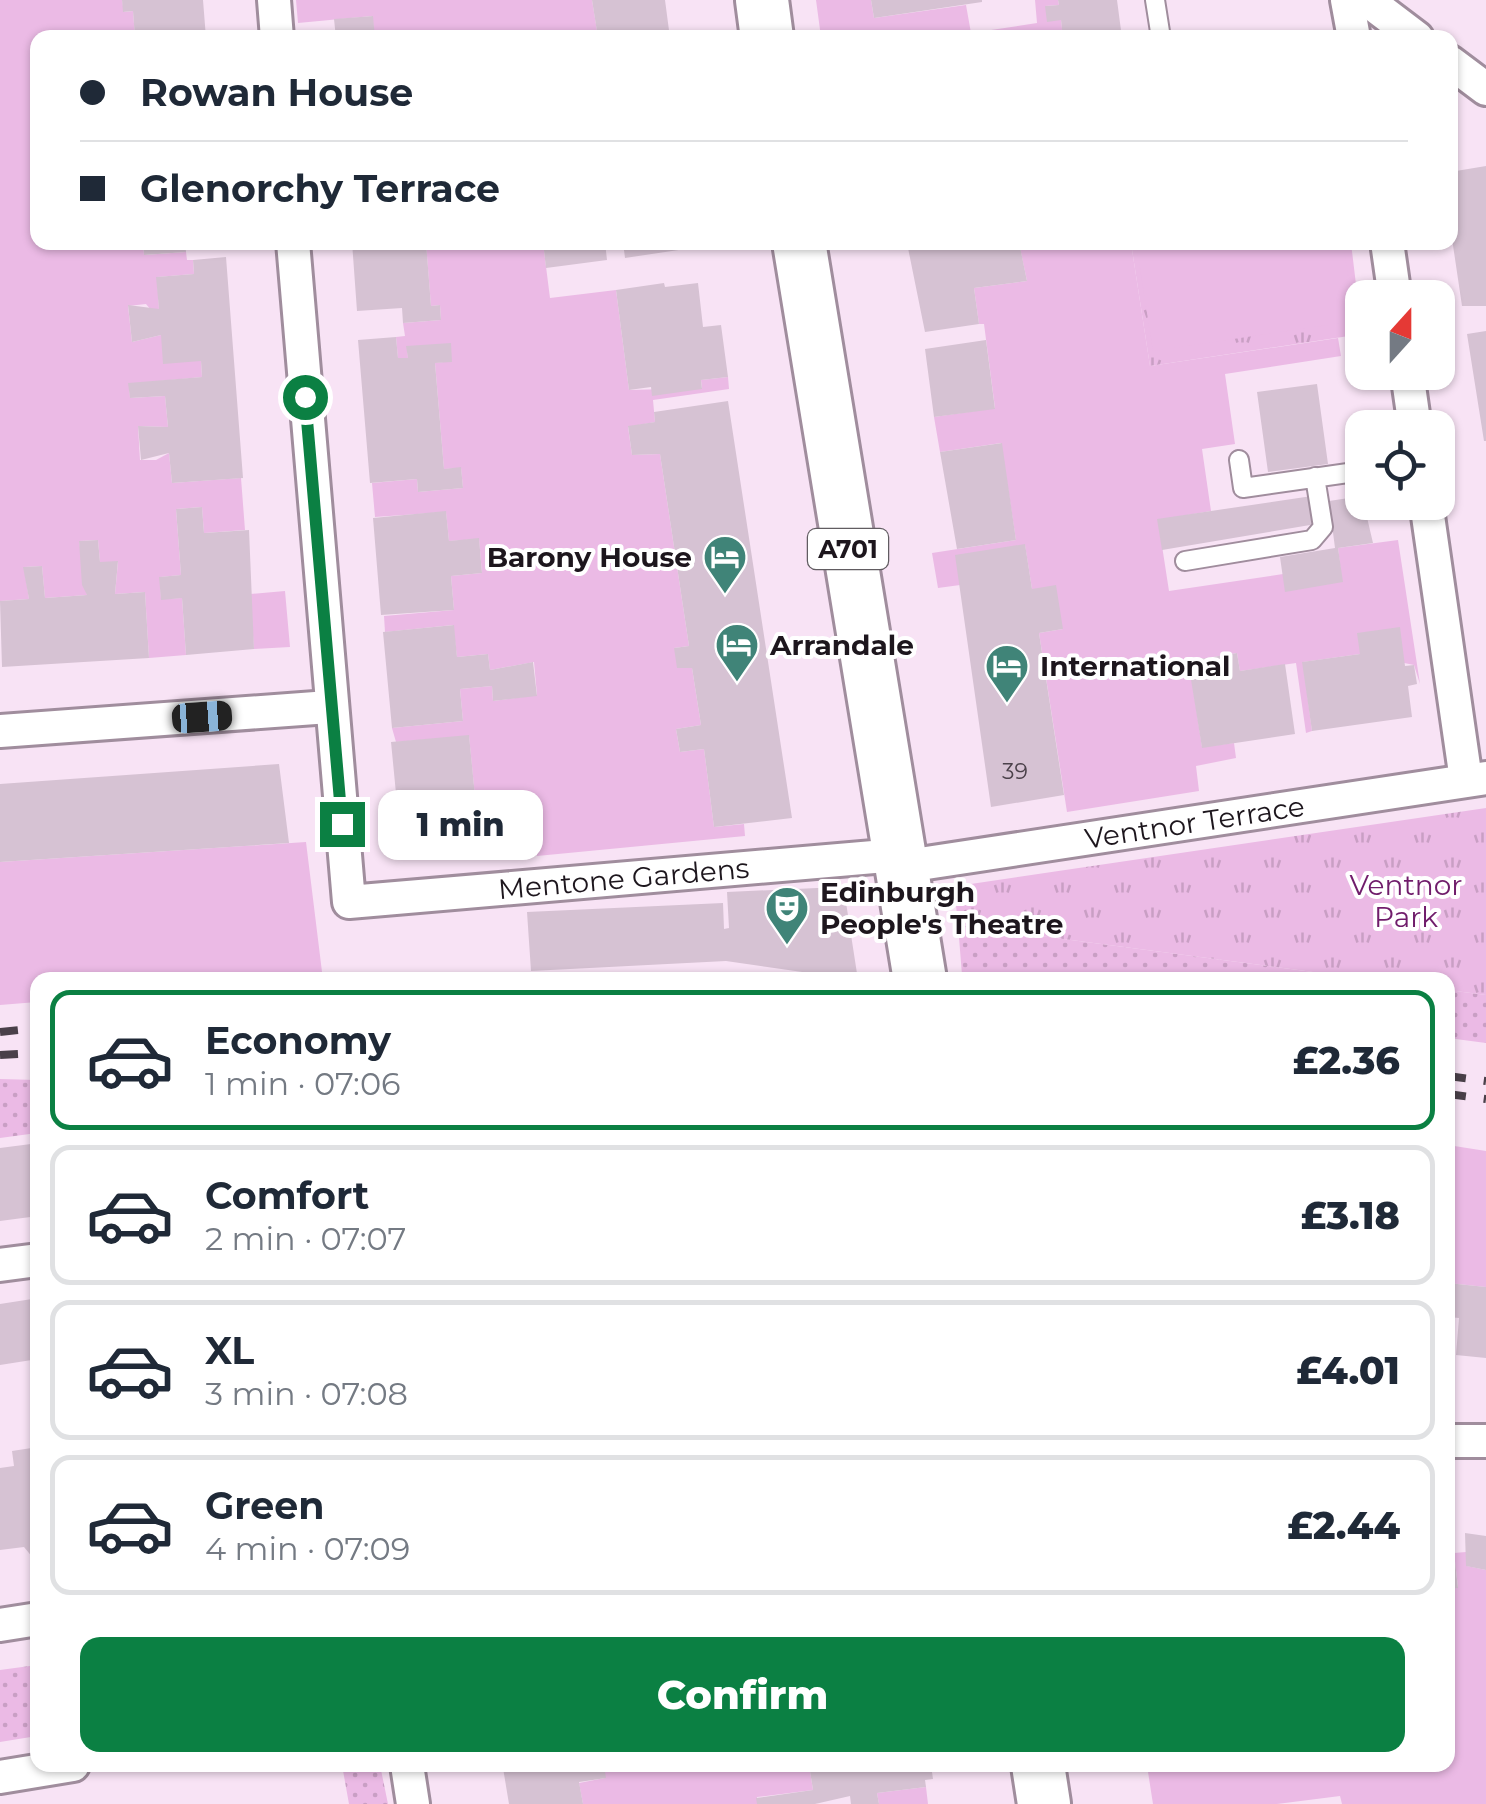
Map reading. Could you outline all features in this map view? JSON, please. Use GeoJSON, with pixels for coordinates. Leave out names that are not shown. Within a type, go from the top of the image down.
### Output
{"type":"FeatureCollection","features":[{"type":"Feature","properties":{"kind":"main road"},"geometry":{"type":"LineString","coordinates":[[762,0],[766,30]]}},
{"type":"Feature","properties":{"kind":"main road","name":"A701"},"geometry":{"type":"LineString","coordinates":[[799,250],[918,971]]}},
{"type":"Feature","properties":{"kind":"main road"},"geometry":{"type":"LineString","coordinates":[[1039,1772],[1044,1804]]}},
{"type":"Feature","properties":{"kind":"street"},"geometry":{"type":"LineString","coordinates":[[274,0],[276,30]]}},
{"type":"Feature","properties":{"kind":"street"},"geometry":{"type":"LineString","coordinates":[[1347,0],[1353,30]]}},
{"type":"Feature","properties":{"kind":"street"},"geometry":{"type":"LineString","coordinates":[[1368,0],[1407,30]]}},
{"type":"Feature","properties":{"kind":"street"},"geometry":{"type":"LineString","coordinates":[[1458,68],[1486,89]]}},
{"type":"Feature","properties":{"kind":"street"},"geometry":{"type":"LineString","coordinates":[[0,731],[330,707],[294,250]]}},
{"type":"Feature","properties":{"kind":"street"},"geometry":{"type":"LineString","coordinates":[[1388,250],[1393,280]]}},
{"type":"Feature","properties":{"kind":"street"},"geometry":{"type":"LineString","coordinates":[[1429,520],[1476,779]]}},
{"type":"Feature","properties":{"kind":"street","name":"Mentone Gardens"},"geometry":{"type":"LineString","coordinates":[[330,707],[350,902],[898,861]]}},
{"type":"Feature","properties":{"kind":"street","name":"Ventnor Terrace"},"geometry":{"type":"LineString","coordinates":[[898,861],[1476,779]]}},
{"type":"Feature","properties":{"kind":"street"},"geometry":{"type":"LineString","coordinates":[[0,1265],[30,1261]]}},
{"type":"Feature","properties":{"kind":"street"},"geometry":{"type":"LineString","coordinates":[[1455,1440],[1486,1440]]}},
{"type":"Feature","properties":{"kind":"street"},"geometry":{"type":"LineString","coordinates":[[0,1625],[30,1620]]}},
{"type":"Feature","properties":{"kind":"street"},"geometry":{"type":"LineString","coordinates":[[0,1777],[31,1772]]}},
{"type":"Feature","properties":{"kind":"street"},"geometry":{"type":"LineString","coordinates":[[408,1772],[413,1804]]}},
{"type":"Feature","properties":{"kind":"lane"},"geometry":{"type":"LineString","coordinates":[[1155,0],[1160,30]]}},
{"type":"Feature","properties":{"kind":"lane"},"geometry":{"type":"LineString","coordinates":[[1239,460],[1242,488],[1345,474]]}},
{"type":"Feature","properties":{"kind":"lane"},"geometry":{"type":"LineString","coordinates":[[1185,561],[1312,540],[1323,526],[1316,478]]}},
{"type":"Feature","properties":{"kind":"green space"},"geometry":{"type":"Polygon","coordinates":[[[0,0],[122,0],[124,12],[133,11],[134,30],[30,30],[30,250],[144,250],[144,255],[186,252],[187,260],[193,260],[194,274],[157,277],[159,309],[151,310],[146,304],[128,306],[132,342],[161,335],[201,361],[202,377],[129,384],[130,398],[165,396],[168,427],[138,426],[140,460],[156,460],[169,453],[172,483],[241,478],[245,530],[204,533],[202,507],[176,509],[181,575],[160,577],[161,599],[182,598],[186,655],[149,658],[145,592],[115,594],[118,562],[100,562],[98,540],[79,541],[87,595],[45,598],[42,566],[24,567],[29,599],[0,601],[0,0]]]}},
{"type":"Feature","properties":{"kind":"green space"},"geometry":{"type":"Polygon","coordinates":[[[296,0],[592,0],[597,30],[374,30],[372,16],[298,23],[296,0]]]}},
{"type":"Feature","properties":{"kind":"green space"},"geometry":{"type":"Polygon","coordinates":[[[816,0],[871,0],[874,18],[966,5],[970,30],[820,30],[816,0]]]}},
{"type":"Feature","properties":{"kind":"green space"},"geometry":{"type":"Polygon","coordinates":[[[1035,0],[1058,0],[1059,5],[1045,6],[1061,20],[1062,30],[991,30],[1037,23],[1035,0]]]}},
{"type":"Feature","properties":{"kind":"green space"},"geometry":{"type":"Polygon","coordinates":[[[427,250],[544,250],[550,298],[616,290],[629,390],[702,388],[701,380],[728,377],[729,389],[653,400],[655,422],[628,427],[632,455],[660,454],[689,646],[674,648],[692,668],[701,725],[676,729],[680,752],[704,749],[714,827],[744,824],[745,836],[537,856],[535,842],[480,847],[469,736],[396,742],[392,728],[463,721],[460,689],[492,686],[493,701],[537,695],[534,662],[490,670],[488,654],[457,657],[453,625],[385,632],[384,616],[454,610],[451,576],[482,573],[479,539],[449,541],[446,512],[375,517],[372,483],[417,479],[418,492],[463,488],[461,468],[444,469],[435,363],[452,361],[407,347],[408,358],[398,358],[396,337],[405,336],[403,323],[441,320],[440,305],[431,306],[427,250]]]}},
{"type":"Feature","properties":{"kind":"green space"},"geometry":{"type":"Polygon","coordinates":[[[1020,250],[1132,250],[1150,366],[1338,338],[1341,356],[1225,374],[1235,444],[1202,449],[1211,511],[1158,520],[1169,591],[1283,574],[1342,582],[1338,548],[1398,540],[1420,684],[1414,665],[1360,654],[1303,662],[1312,731],[1306,733],[1296,663],[1240,671],[1237,653],[1189,661],[1202,747],[1234,743],[1236,758],[1196,766],[1199,791],[1067,812],[1039,633],[1063,629],[1032,589],[1025,545],[960,585],[938,588],[932,553],[1016,540],[1001,443],[940,452],[934,417],[995,408],[984,324],[979,324],[974,288],[1027,281],[1020,250]]]}},
{"type":"Feature","properties":{"kind":"green space"},"geometry":{"type":"Polygon","coordinates":[[[1132,250],[1352,250],[1355,280],[1345,280],[1345,337],[1150,366],[1132,250]]]}},
{"type":"Feature","properties":{"kind":"green space"},"geometry":{"type":"Polygon","coordinates":[[[1137,250],[1344,250],[1349,280],[1345,280],[1345,322],[1153,351],[1137,250]]]}},
{"type":"Feature","properties":{"kind":"green space"},"geometry":{"type":"Polygon","coordinates":[[[285,591],[290,647],[254,649],[250,594],[285,591]]]}},
{"type":"Feature","properties":{"kind":"green space","name":"Ventnor Park"},"geometry":{"type":"Polygon","coordinates":[[[1486,808],[1486,995],[1455,991],[1455,972],[1313,972],[958,925],[955,895],[964,885],[1486,808]]]}},
{"type":"Feature","properties":{"kind":"green space"},"geometry":{"type":"Polygon","coordinates":[[[306,842],[322,972],[30,972],[30,1003],[0,1005],[0,862],[306,842]]]}},
{"type":"Feature","properties":{"kind":"green space"},"geometry":{"type":"Polygon","coordinates":[[[958,925],[1313,972],[962,972],[958,925]]]}},
{"type":"Feature","properties":{"kind":"green space"},"geometry":{"type":"Polygon","coordinates":[[[1455,991],[1486,995],[1486,1043],[1455,1039],[1455,991]]]}},
{"type":"Feature","properties":{"kind":"green space"},"geometry":{"type":"Polygon","coordinates":[[[0,1079],[30,1080],[30,1134],[0,1138],[0,1079]]]}},
{"type":"Feature","properties":{"kind":"green space"},"geometry":{"type":"Polygon","coordinates":[[[1455,1146],[1486,1151],[1486,1287],[1455,1284],[1455,1146]]]}},
{"type":"Feature","properties":{"kind":"green space"},"geometry":{"type":"Polygon","coordinates":[[[1466,1552],[1467,1566],[1486,1570],[1486,1804],[1342,1804],[1340,1796],[1277,1804],[1153,1804],[1148,1772],[1455,1772],[1455,1553],[1466,1552]]]}},
{"type":"Feature","properties":{"kind":"green space"},"geometry":{"type":"Polygon","coordinates":[[[30,1666],[30,1737],[0,1742],[0,1670],[30,1666]]]}},
{"type":"Feature","properties":{"kind":"green space"},"geometry":{"type":"Polygon","coordinates":[[[343,1772],[381,1772],[388,1804],[349,1804],[343,1772]]]}},
{"type":"Feature","properties":{"kind":"green space"},"geometry":{"type":"Polygon","coordinates":[[[605,1772],[810,1772],[813,1790],[757,1797],[757,1804],[583,1804],[579,1783],[605,1778],[605,1772]]]}},
{"type":"Feature","properties":{"kind":"green space"},"geometry":{"type":"Polygon","coordinates":[[[926,1787],[928,1804],[879,1804],[877,1793],[926,1787]]]}},
{"type":"Feature","properties":{"kind":"building"},"geometry":{"type":"Polygon","coordinates":[[[122,0],[203,0],[205,30],[134,30],[133,11],[123,12],[122,0]]]}},
{"type":"Feature","properties":{"kind":"building"},"geometry":{"type":"Polygon","coordinates":[[[592,0],[665,0],[669,30],[597,30],[592,0]]]}},
{"type":"Feature","properties":{"kind":"building"},"geometry":{"type":"Polygon","coordinates":[[[871,0],[982,0],[982,2],[874,18],[871,0]]]}},
{"type":"Feature","properties":{"kind":"building"},"geometry":{"type":"Polygon","coordinates":[[[1058,0],[1117,0],[1121,30],[1062,30],[1061,20],[1047,22],[1045,6],[1059,5],[1058,0]]]}},
{"type":"Feature","properties":{"kind":"building"},"geometry":{"type":"Polygon","coordinates":[[[373,16],[374,30],[335,30],[334,19],[373,16]]]}},
{"type":"Feature","properties":{"kind":"building"},"geometry":{"type":"Polygon","coordinates":[[[1486,166],[1486,306],[1462,306],[1454,250],[1458,250],[1458,171],[1486,166]]]}},
{"type":"Feature","properties":{"kind":"building"},"geometry":{"type":"Polygon","coordinates":[[[144,250],[186,252],[144,255],[144,250]]]}},
{"type":"Feature","properties":{"kind":"building"},"geometry":{"type":"Polygon","coordinates":[[[353,250],[427,250],[431,306],[440,305],[441,320],[403,323],[402,308],[357,311],[353,250]]]}},
{"type":"Feature","properties":{"kind":"building"},"geometry":{"type":"Polygon","coordinates":[[[544,250],[606,250],[607,260],[546,268],[544,250]]]}},
{"type":"Feature","properties":{"kind":"building"},"geometry":{"type":"Polygon","coordinates":[[[624,250],[679,250],[625,258],[624,250]]]}},
{"type":"Feature","properties":{"kind":"building"},"geometry":{"type":"Polygon","coordinates":[[[908,250],[1021,250],[1027,281],[974,288],[979,324],[925,332],[908,250]]]}},
{"type":"Feature","properties":{"kind":"building"},"geometry":{"type":"Polygon","coordinates":[[[226,257],[243,478],[172,483],[169,453],[141,460],[138,426],[168,427],[165,396],[130,398],[128,383],[202,377],[201,361],[163,364],[161,335],[132,342],[128,305],[159,309],[156,277],[194,274],[193,260],[226,257]]]}},
{"type":"Feature","properties":{"kind":"building"},"geometry":{"type":"Polygon","coordinates":[[[664,283],[665,287],[698,283],[703,327],[721,325],[728,377],[701,380],[702,389],[652,396],[651,387],[629,390],[616,290],[664,283]]]}},
{"type":"Feature","properties":{"kind":"building"},"geometry":{"type":"Polygon","coordinates":[[[1486,331],[1486,441],[1484,441],[1467,334],[1486,331]]]}},
{"type":"Feature","properties":{"kind":"building"},"geometry":{"type":"Polygon","coordinates":[[[396,337],[398,358],[408,358],[406,346],[451,343],[452,362],[435,363],[444,469],[461,467],[463,488],[418,492],[417,479],[370,483],[358,340],[396,337]]]}},
{"type":"Feature","properties":{"kind":"building"},"geometry":{"type":"Polygon","coordinates":[[[986,340],[995,409],[934,417],[925,349],[986,340]]]}},
{"type":"Feature","properties":{"kind":"building"},"geometry":{"type":"Polygon","coordinates":[[[1317,384],[1328,464],[1268,472],[1257,392],[1317,384]]]}},
{"type":"Feature","properties":{"kind":"building"},"geometry":{"type":"Polygon","coordinates":[[[728,401],[792,818],[714,827],[704,749],[680,752],[676,729],[701,725],[692,668],[677,668],[674,648],[689,646],[660,454],[632,455],[628,426],[655,422],[654,412],[728,401]]]}},
{"type":"Feature","properties":{"kind":"building"},"geometry":{"type":"Polygon","coordinates":[[[1002,443],[1016,540],[957,549],[940,452],[1002,443]]]}},
{"type":"Feature","properties":{"kind":"building"},"geometry":{"type":"Polygon","coordinates":[[[1312,496],[1316,524],[1162,550],[1157,519],[1312,496]]]}},
{"type":"Feature","properties":{"kind":"building"},"geometry":{"type":"Polygon","coordinates":[[[1345,499],[1345,520],[1368,520],[1373,543],[1338,548],[1343,582],[1285,592],[1280,557],[1335,548],[1329,501],[1345,499]]]}},
{"type":"Feature","properties":{"kind":"building"},"geometry":{"type":"Polygon","coordinates":[[[202,507],[204,533],[249,530],[254,649],[186,655],[182,598],[161,600],[159,577],[181,575],[176,509],[202,507]]]}},
{"type":"Feature","properties":{"kind":"building"},"geometry":{"type":"Polygon","coordinates":[[[446,511],[449,541],[479,538],[482,573],[451,576],[454,610],[381,615],[373,518],[446,511]]]}},
{"type":"Feature","properties":{"kind":"building"},"geometry":{"type":"Polygon","coordinates":[[[98,540],[100,562],[118,561],[115,594],[145,592],[149,658],[2,667],[0,601],[29,599],[23,567],[42,566],[45,598],[87,595],[82,585],[79,541],[98,540]]]}},
{"type":"Feature","properties":{"kind":"building"},"geometry":{"type":"Polygon","coordinates":[[[1025,544],[1032,589],[1056,585],[1063,629],[1039,633],[1064,795],[991,807],[955,555],[1025,544]]]}},
{"type":"Feature","properties":{"kind":"building"},"geometry":{"type":"Polygon","coordinates":[[[454,625],[457,657],[488,654],[490,670],[533,662],[537,696],[493,701],[492,686],[460,689],[463,721],[392,728],[383,632],[454,625]]]}},
{"type":"Feature","properties":{"kind":"building"},"geometry":{"type":"Polygon","coordinates":[[[1400,627],[1405,666],[1414,665],[1417,684],[1408,686],[1412,717],[1312,731],[1302,662],[1360,654],[1357,633],[1400,627]]]}},
{"type":"Feature","properties":{"kind":"building"},"geometry":{"type":"Polygon","coordinates":[[[1237,653],[1240,671],[1285,664],[1295,734],[1202,748],[1188,661],[1237,653]]]}},
{"type":"Feature","properties":{"kind":"building"},"geometry":{"type":"Polygon","coordinates":[[[469,735],[480,847],[402,855],[391,742],[469,735]]]}},
{"type":"Feature","properties":{"kind":"building"},"geometry":{"type":"Polygon","coordinates":[[[279,764],[289,843],[0,862],[0,784],[279,764]]]}},
{"type":"Feature","properties":{"kind":"building"},"geometry":{"type":"Polygon","coordinates":[[[839,887],[845,896],[857,972],[802,972],[726,961],[531,971],[527,912],[723,903],[724,929],[729,928],[727,892],[839,887]]]}},
{"type":"Feature","properties":{"kind":"building"},"geometry":{"type":"Polygon","coordinates":[[[30,1144],[30,1217],[0,1221],[0,1148],[30,1144]]]}},
{"type":"Feature","properties":{"kind":"building"},"geometry":{"type":"Polygon","coordinates":[[[1455,1284],[1486,1287],[1486,1358],[1456,1355],[1459,1318],[1455,1318],[1455,1284]]]}},
{"type":"Feature","properties":{"kind":"building"},"geometry":{"type":"Polygon","coordinates":[[[30,1299],[30,1360],[0,1365],[0,1304],[30,1299]]]}},
{"type":"Feature","properties":{"kind":"building"},"geometry":{"type":"Polygon","coordinates":[[[30,1448],[30,1554],[24,1547],[0,1550],[0,1468],[14,1466],[12,1451],[30,1448]]]}},
{"type":"Feature","properties":{"kind":"building"},"geometry":{"type":"Polygon","coordinates":[[[1465,1533],[1486,1536],[1486,1570],[1466,1566],[1465,1533]]]}},
{"type":"Feature","properties":{"kind":"building"},"geometry":{"type":"Polygon","coordinates":[[[504,1772],[605,1772],[606,1778],[579,1782],[583,1804],[509,1804],[504,1772]]]}},
{"type":"Feature","properties":{"kind":"building"},"geometry":{"type":"Polygon","coordinates":[[[810,1772],[932,1772],[933,1779],[925,1780],[926,1787],[877,1793],[879,1804],[851,1804],[850,1796],[815,1804],[757,1804],[756,1798],[813,1790],[810,1772]]]}},
{"type":"Feature","properties":{"kind":"railway"},"geometry":{"type":"LineString","coordinates":[[0,1032],[30,1029]]}},
{"type":"Feature","properties":{"kind":"railway"},"geometry":{"type":"LineString","coordinates":[[0,1055],[30,1053]]}},
{"type":"Feature","properties":{"kind":"railway"},"geometry":{"type":"LineString","coordinates":[[1455,1077],[1486,1081]]}},
{"type":"Feature","properties":{"kind":"railway"},"geometry":{"type":"LineString","coordinates":[[1455,1095],[1486,1099]]}},
{"type":"Feature","properties":{"kind":"place","name":"Barony House"},"geometry":{"type":"Point","coordinates":[725,595]}},
{"type":"Feature","properties":{"kind":"place","name":"Arrandale"},"geometry":{"type":"Point","coordinates":[737,683]}},
{"type":"Feature","properties":{"kind":"place","name":"International"},"geometry":{"type":"Point","coordinates":[1007,704]}},
{"type":"Feature","properties":{"kind":"place","name":"Edinburgh People's Theatre"},"geometry":{"type":"Point","coordinates":[787,946]}},
{"type":"Feature","properties":{"kind":"route"},"geometry":{"type":"LineString","coordinates":[[305,397],[342,824]]}}]}
